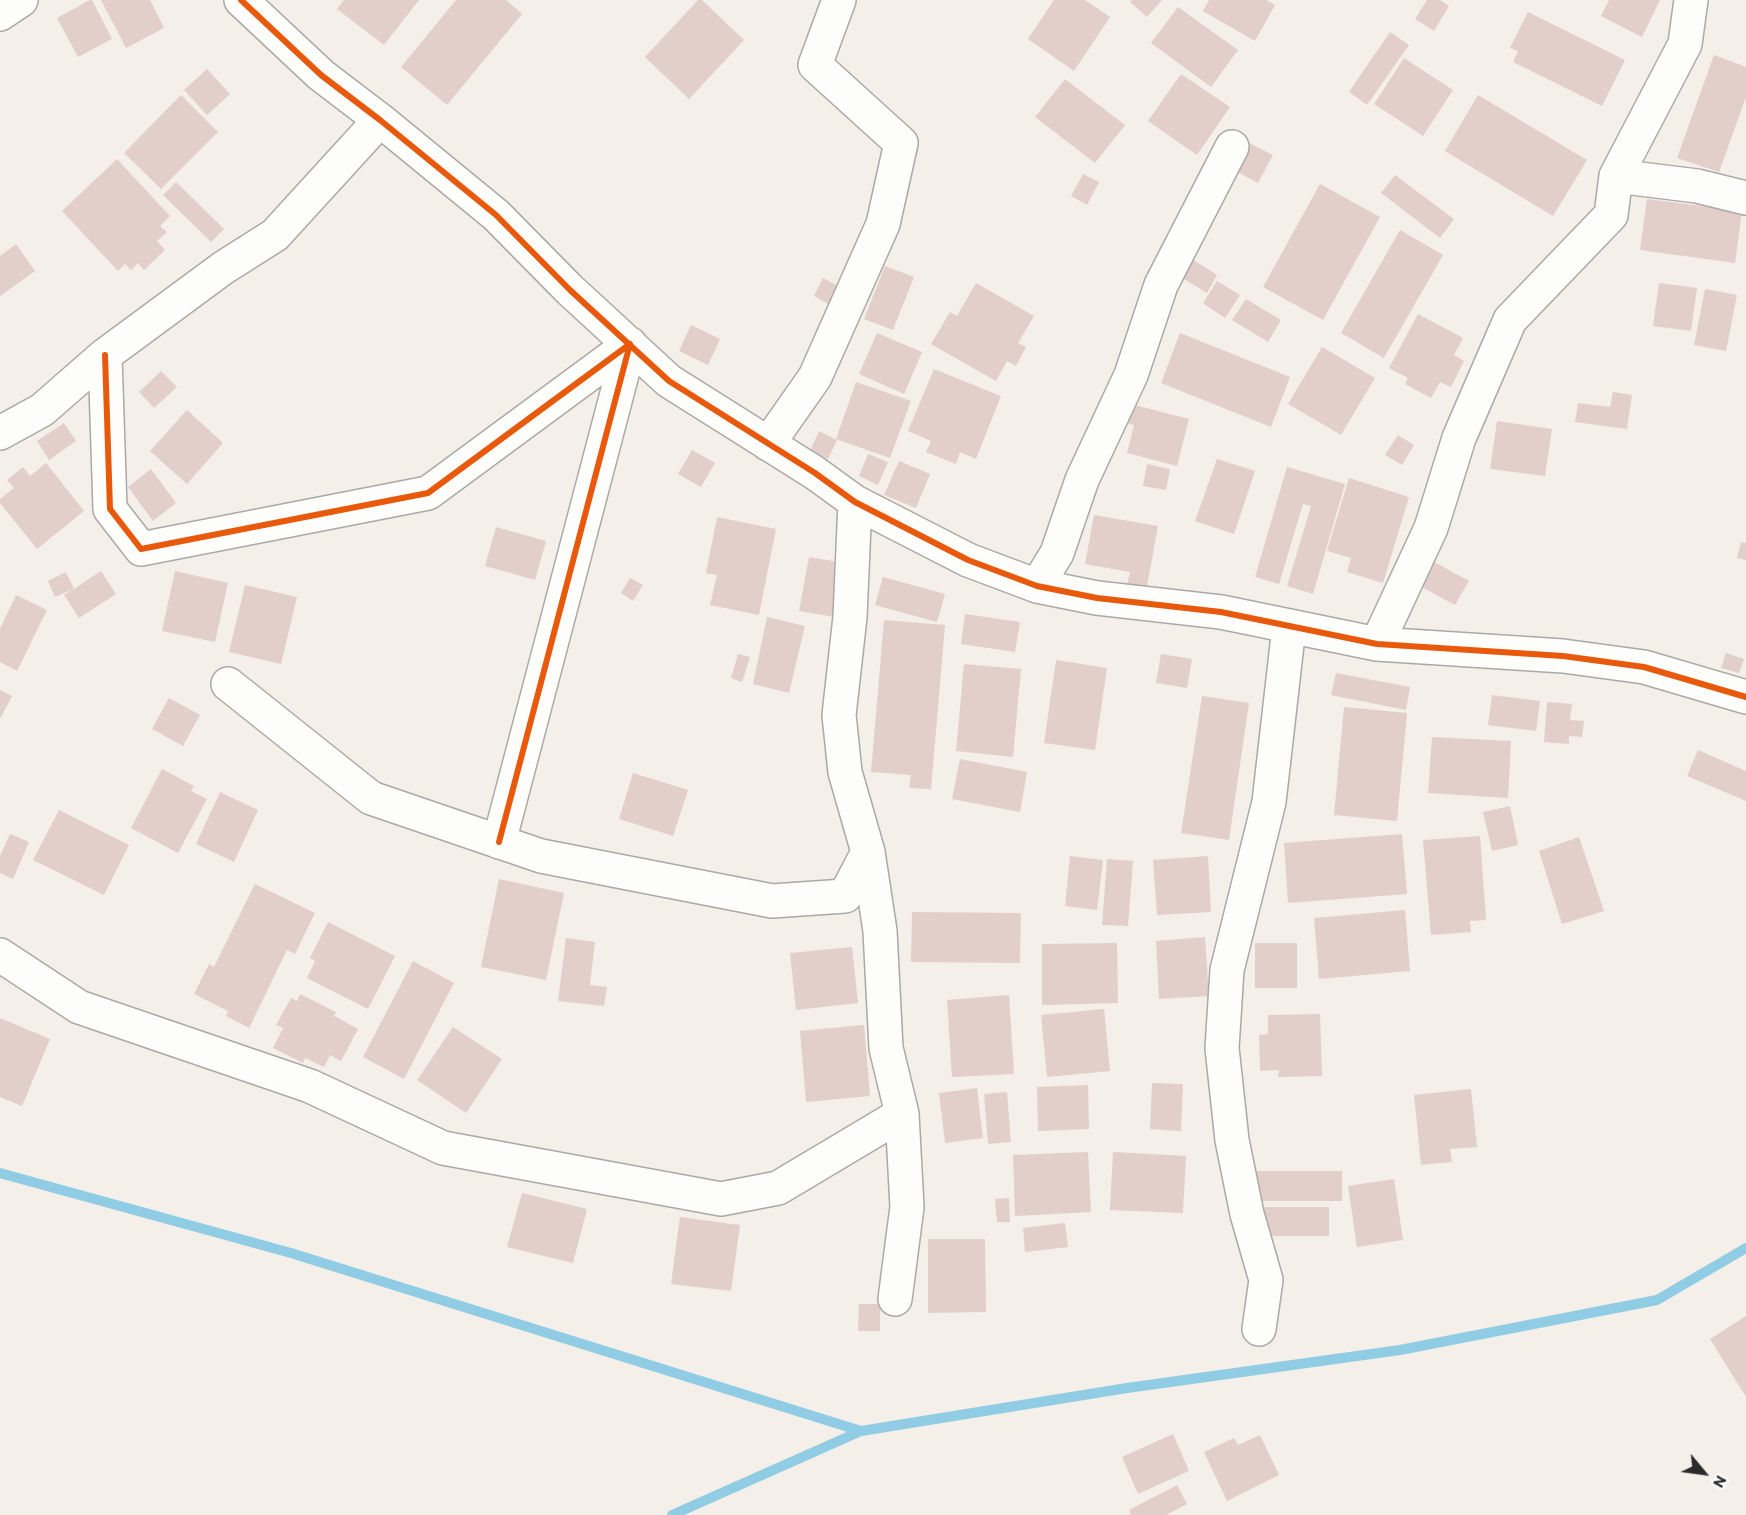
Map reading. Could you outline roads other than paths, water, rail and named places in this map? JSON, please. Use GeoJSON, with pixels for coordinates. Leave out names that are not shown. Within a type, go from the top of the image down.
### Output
{"type":"FeatureCollection","features":[{"type":"Feature","properties":{"kind":"street"},"geometry":{"type":"LineString","coordinates":[[0,14],[21,0]]}},
{"type":"Feature","properties":{"kind":"street"},"geometry":{"type":"LineString","coordinates":[[241,0],[321,75],[496,215],[570,290],[669,381],[855,502],[968,560],[1037,586],[1097,598],[1221,612],[1377,644],[1563,656],[1644,667],[1746,698]]}},
{"type":"Feature","properties":{"kind":"street"},"geometry":{"type":"LineString","coordinates":[[768,444],[815,376],[883,224],[901,143],[815,65],[839,0]]}},
{"type":"Feature","properties":{"kind":"street"},"geometry":{"type":"LineString","coordinates":[[1377,644],[1431,528],[1459,438],[1510,320],[1611,216],[1616,176],[1685,44],[1691,0]]}},
{"type":"Feature","properties":{"kind":"street"},"geometry":{"type":"LineString","coordinates":[[0,433],[42,410],[105,355],[223,268],[275,235],[380,120]]}},
{"type":"Feature","properties":{"kind":"street"},"geometry":{"type":"LineString","coordinates":[[1037,586],[1057,554],[1082,480],[1131,375],[1161,285],[1232,147]]}},
{"type":"Feature","properties":{"kind":"street"},"geometry":{"type":"LineString","coordinates":[[1616,176],[1697,186],[1746,198]]}},
{"type":"Feature","properties":{"kind":"street"},"geometry":{"type":"LineString","coordinates":[[105,355],[110,509],[141,549],[428,493],[630,344]]}},
{"type":"Feature","properties":{"kind":"street"},"geometry":{"type":"LineString","coordinates":[[499,842],[630,344]]}},
{"type":"Feature","properties":{"kind":"street"},"geometry":{"type":"LineString","coordinates":[[855,502],[850,617],[839,715],[845,772],[868,852],[880,931],[886,1048],[902,1114],[907,1207],[895,1299]]}},
{"type":"Feature","properties":{"kind":"street"},"geometry":{"type":"LineString","coordinates":[[1259,1329],[1266,1281],[1247,1214],[1232,1140],[1222,1048],[1227,970],[1269,802],[1289,627]]}},
{"type":"Feature","properties":{"kind":"street"},"geometry":{"type":"LineString","coordinates":[[228,684],[371,798],[541,855],[772,900],[845,896],[868,852]]}},
{"type":"Feature","properties":{"kind":"street"},"geometry":{"type":"LineString","coordinates":[[0,956],[79,1007],[310,1086],[443,1148],[721,1199],[778,1188],[902,1114]]}},
{"type":"Feature","properties":{"kind":"waterway"},"geometry":{"type":"LineString","coordinates":[[0,1173],[291,1253],[861,1431]]}},
{"type":"Feature","properties":{"kind":"waterway"},"geometry":{"type":"LineString","coordinates":[[672,1515],[861,1431],[1127,1388],[1400,1350],[1657,1300],[1746,1248]]}}]}
